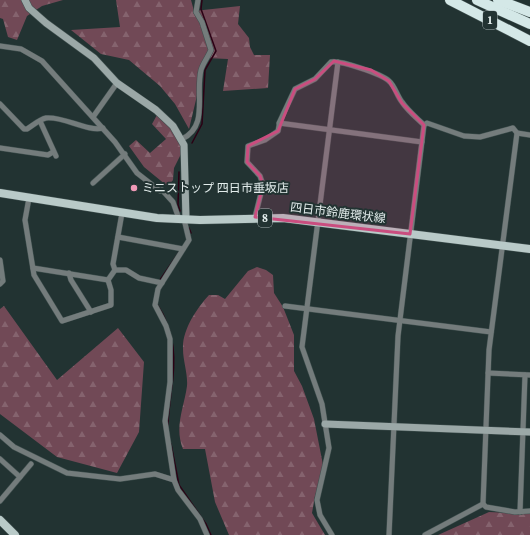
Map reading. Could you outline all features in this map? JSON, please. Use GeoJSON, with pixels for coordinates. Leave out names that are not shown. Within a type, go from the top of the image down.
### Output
{"type":"FeatureCollection","features":[{"type":"Feature","properties":{"kind":"highway","name":"1"},"geometry":{"type":"LineString","coordinates":[[450,0],[530,41]]}},
{"type":"Feature","properties":{"kind":"highway","name":"1"},"geometry":{"type":"LineString","coordinates":[[477,0],[530,24]]}},
{"type":"Feature","properties":{"kind":"highway","name":"1"},"geometry":{"type":"LineString","coordinates":[[498,0],[530,12]]}},
{"type":"Feature","properties":{"kind":"main road","name":"四日市鈴鹿環状線"},"geometry":{"type":"LineString","coordinates":[[0,193],[122,213],[183,219],[255,217],[318,222],[530,249]]}},
{"type":"Feature","properties":{"kind":"main road"},"geometry":{"type":"LineString","coordinates":[[0,520],[11,534]]}},
{"type":"Feature","properties":{"kind":"street"},"geometry":{"type":"LineString","coordinates":[[25,0],[34,13],[61,35],[94,58],[117,83],[167,118],[182,139],[186,167],[183,219]]}},
{"type":"Feature","properties":{"kind":"street"},"geometry":{"type":"LineString","coordinates":[[182,139],[191,135],[197,126],[201,69],[211,50],[202,22],[196,12],[198,0]]}},
{"type":"Feature","properties":{"kind":"street"},"geometry":{"type":"LineString","coordinates":[[0,46],[21,49],[36,56],[50,68],[103,128],[137,173],[170,197],[183,219],[190,237],[160,282],[156,302],[170,339],[170,382],[165,421],[174,480],[178,490],[203,525],[207,535]]}},
{"type":"Feature","properties":{"kind":"street"},"geometry":{"type":"LineString","coordinates":[[255,217],[263,185],[260,176],[247,162],[247,148],[250,144],[265,140],[278,131],[295,89],[314,79],[331,62],[346,62],[356,68],[371,70],[389,81],[402,103],[424,125],[427,124],[464,136],[480,136],[513,128],[517,133],[530,135]]}},
{"type":"Feature","properties":{"kind":"street"},"geometry":{"type":"LineString","coordinates":[[332,535],[320,515],[317,500],[323,480],[329,448],[322,404],[302,347],[338,62]]}},
{"type":"Feature","properties":{"kind":"street"},"geometry":{"type":"LineString","coordinates":[[93,117],[117,83]]}},
{"type":"Feature","properties":{"kind":"street"},"geometry":{"type":"LineString","coordinates":[[0,104],[24,129],[27,129],[46,118],[98,129],[103,128]]}},
{"type":"Feature","properties":{"kind":"street"},"geometry":{"type":"LineString","coordinates":[[0,148],[48,156],[55,154],[40,121]]}},
{"type":"Feature","properties":{"kind":"street"},"geometry":{"type":"LineString","coordinates":[[280,123],[422,142]]}},
{"type":"Feature","properties":{"kind":"street"},"geometry":{"type":"LineString","coordinates":[[389,535],[399,321],[424,125]]}},
{"type":"Feature","properties":{"kind":"street"},"geometry":{"type":"LineString","coordinates":[[483,504],[491,332],[517,133]]}},
{"type":"Feature","properties":{"kind":"street"},"geometry":{"type":"LineString","coordinates":[[94,183],[124,154]]}},
{"type":"Feature","properties":{"kind":"street"},"geometry":{"type":"LineString","coordinates":[[29,198],[26,220],[34,275],[62,321],[111,305],[111,290],[108,280]]}},
{"type":"Feature","properties":{"kind":"street"},"geometry":{"type":"LineString","coordinates":[[115,270],[113,264],[122,213]]}},
{"type":"Feature","properties":{"kind":"street"},"geometry":{"type":"LineString","coordinates":[[118,237],[183,249]]}},
{"type":"Feature","properties":{"kind":"street"},"geometry":{"type":"LineString","coordinates":[[0,260],[1,276],[3,281],[0,284]]}},
{"type":"Feature","properties":{"kind":"street"},"geometry":{"type":"LineString","coordinates":[[33,268],[108,280]]}},
{"type":"Feature","properties":{"kind":"street"},"geometry":{"type":"LineString","coordinates":[[108,280],[115,270]]}},
{"type":"Feature","properties":{"kind":"street"},"geometry":{"type":"LineString","coordinates":[[115,270],[126,270],[139,278],[160,282]]}},
{"type":"Feature","properties":{"kind":"street"},"geometry":{"type":"LineString","coordinates":[[69,273],[71,280],[91,312]]}},
{"type":"Feature","properties":{"kind":"street"},"geometry":{"type":"LineString","coordinates":[[285,306],[491,332]]}},
{"type":"Feature","properties":{"kind":"street"},"geometry":{"type":"LineString","coordinates":[[488,373],[528,375],[526,432],[520,512]]}},
{"type":"Feature","properties":{"kind":"street"},"geometry":{"type":"LineString","coordinates":[[325,424],[526,432]]}},
{"type":"Feature","properties":{"kind":"street"},"geometry":{"type":"LineString","coordinates":[[0,435],[14,447],[67,473],[120,479],[155,474],[174,480]]}},
{"type":"Feature","properties":{"kind":"street"},"geometry":{"type":"LineString","coordinates":[[0,459],[20,477]]}},
{"type":"Feature","properties":{"kind":"street"},"geometry":{"type":"LineString","coordinates":[[0,501],[31,464]]}},
{"type":"Feature","properties":{"kind":"street"},"geometry":{"type":"LineString","coordinates":[[483,504],[486,506],[520,512],[530,511]]}},
{"type":"Feature","properties":{"kind":"street"},"geometry":{"type":"LineString","coordinates":[[424,535],[483,504]]}},
{"type":"Feature","properties":{"kind":"highlighted area"},"geometry":{"type":"Polygon","coordinates":[[[334,61],[371,70],[389,81],[402,103],[424,125],[410,234],[255,217],[263,185],[260,176],[247,162],[248,146],[278,131],[295,89],[315,79],[334,61]]]}},
{"type":"Feature","properties":{"kind":"green space"},"geometry":{"type":"Polygon","coordinates":[[[0,0],[63,0],[42,6],[27,16],[17,40],[8,37],[3,19],[0,18],[0,0]]]}},
{"type":"Feature","properties":{"kind":"green space"},"geometry":{"type":"Polygon","coordinates":[[[116,0],[191,0],[194,11],[240,6],[238,24],[249,38],[250,47],[254,55],[270,55],[268,88],[223,91],[228,59],[206,58],[189,129],[175,104],[160,86],[129,60],[101,54],[71,30],[120,27],[116,0]]]}},
{"type":"Feature","properties":{"kind":"green space"},"geometry":{"type":"Polygon","coordinates":[[[157,115],[171,129],[184,148],[174,168],[173,180],[170,184],[166,185],[144,167],[129,146],[136,140],[150,153],[166,139],[152,124],[157,115]]]}},
{"type":"Feature","properties":{"kind":"green space"},"geometry":{"type":"Polygon","coordinates":[[[257,267],[266,270],[273,275],[274,293],[283,307],[294,335],[294,371],[302,386],[314,419],[324,470],[315,496],[312,513],[325,535],[229,535],[215,502],[205,449],[183,449],[180,441],[180,418],[187,386],[183,342],[191,320],[209,295],[218,295],[225,299],[248,271],[257,267]]]}},
{"type":"Feature","properties":{"kind":"green space"},"geometry":{"type":"Polygon","coordinates":[[[4,306],[57,380],[118,328],[144,362],[139,432],[117,473],[57,457],[0,414],[0,309],[4,306]]]}},
{"type":"Feature","properties":{"kind":"green space"},"geometry":{"type":"Polygon","coordinates":[[[489,512],[530,514],[530,535],[438,535],[489,512]]]}},
{"type":"Feature","properties":{"kind":"waterway"},"geometry":{"type":"LineString","coordinates":[[192,143],[202,124],[205,70],[216,51],[201,9],[202,0]]}},
{"type":"Feature","properties":{"kind":"waterway"},"geometry":{"type":"LineString","coordinates":[[179,172],[178,205],[180,211]]}},
{"type":"Feature","properties":{"kind":"waterway"},"geometry":{"type":"LineString","coordinates":[[189,228],[191,233]]}},
{"type":"Feature","properties":{"kind":"waterway"},"geometry":{"type":"LineString","coordinates":[[160,280],[179,252]]}},
{"type":"Feature","properties":{"kind":"waterway"},"geometry":{"type":"LineString","coordinates":[[157,304],[168,326],[174,358],[168,426]]}},
{"type":"Feature","properties":{"kind":"waterway"},"geometry":{"type":"LineString","coordinates":[[171,444],[179,485],[206,524],[211,535]]}},
{"type":"Feature","properties":{"kind":"place","name":"ミニストップ 四日市垂坂店"},"geometry":{"type":"Point","coordinates":[134,188]}}]}
